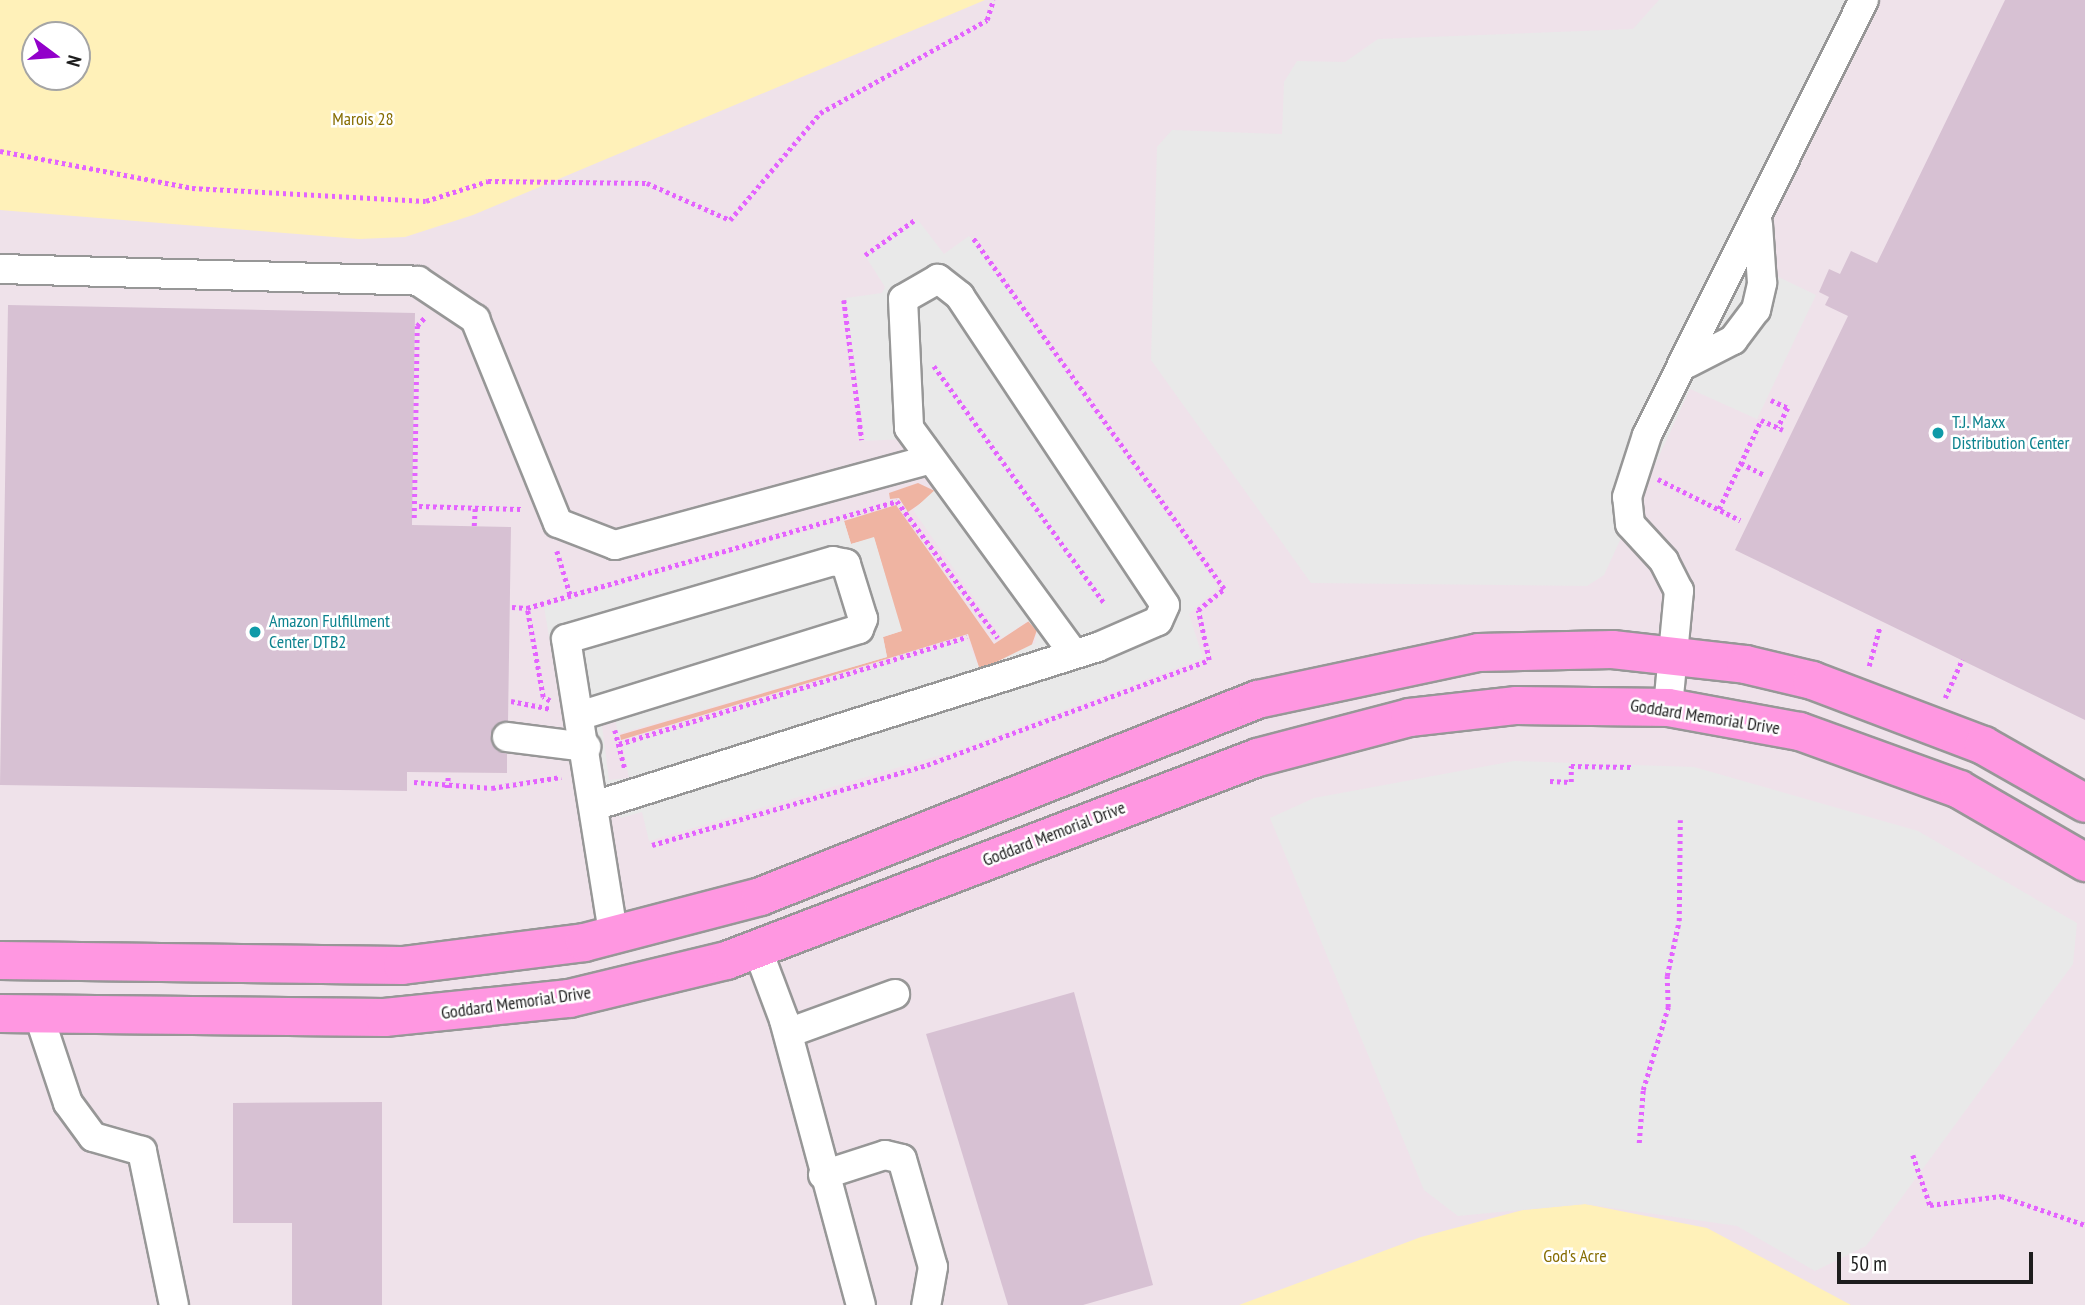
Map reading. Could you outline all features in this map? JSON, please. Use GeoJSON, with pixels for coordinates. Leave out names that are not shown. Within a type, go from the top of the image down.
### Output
{"type":"FeatureCollection","features":[{"type":"Feature","properties":{"kind":"main road"},"geometry":{"type":"LineString","coordinates":[[0,960],[402,965],[533,952],[760,896],[1297,687],[1479,652],[1599,648],[1675,654],[1812,680],[1931,723],[2003,754],[2085,803]]}},
{"type":"Feature","properties":{"kind":"main road","name":"Goddard Memorial Drive"},"geometry":{"type":"LineString","coordinates":[[0,1013],[435,1014],[569,998],[757,948],[1257,757],[1334,733],[1516,705],[1668,707],[1798,732],[1906,767],[1997,809],[2085,863]]}},
{"type":"Feature","properties":{"kind":"lane"},"geometry":{"type":"LineString","coordinates":[[1668,707],[1679,591],[1664,561],[1630,524],[1627,497],[1647,435],[1688,363],[1758,223],[1864,0]]}},
{"type":"Feature","properties":{"kind":"lane"},"geometry":{"type":"LineString","coordinates":[[0,269],[418,281],[475,319],[558,523],[615,545],[931,459]]}},
{"type":"Feature","properties":{"kind":"lane"},"geometry":{"type":"LineString","coordinates":[[594,806],[1073,653],[1158,621],[1165,605],[960,296],[938,279],[903,299],[909,428],[1073,653]]}},
{"type":"Feature","properties":{"kind":"lane"},"geometry":{"type":"LineString","coordinates":[[570,713],[859,629],[863,619],[846,564],[833,561],[566,639],[570,713],[586,747],[613,934]]}},
{"type":"Feature","properties":{"kind":"lane"},"geometry":{"type":"LineString","coordinates":[[507,747],[541,738],[549,746],[586,747]]}},
{"type":"Feature","properties":{"kind":"lane"},"geometry":{"type":"LineString","coordinates":[[757,948],[788,1033],[823,1175],[861,1305]]}},
{"type":"Feature","properties":{"kind":"lane"},"geometry":{"type":"LineString","coordinates":[[788,1033],[895,993]]}},
{"type":"Feature","properties":{"kind":"lane"},"geometry":{"type":"LineString","coordinates":[[38,1013],[68,1104],[93,1137],[142,1151],[174,1305]]}},
{"type":"Feature","properties":{"kind":"lane"},"geometry":{"type":"LineString","coordinates":[[823,1175],[885,1155],[902,1159],[933,1267],[926,1305]]}},
{"type":"Feature","properties":{"kind":"path"},"geometry":{"type":"LineString","coordinates":[[0,151],[192,188],[426,201],[488,181],[647,183],[730,220],[820,113],[988,20],[993,0]]}},
{"type":"Feature","properties":{"kind":"path"},"geometry":{"type":"LineString","coordinates":[[865,255],[916,219]]}},
{"type":"Feature","properties":{"kind":"path"},"geometry":{"type":"LineString","coordinates":[[414,518],[417,326],[447,300]]}},
{"type":"Feature","properties":{"kind":"path"},"geometry":{"type":"LineString","coordinates":[[844,300],[862,440]]}},
{"type":"Feature","properties":{"kind":"path"},"geometry":{"type":"LineString","coordinates":[[931,362],[1105,604]]}},
{"type":"Feature","properties":{"kind":"path"},"geometry":{"type":"LineString","coordinates":[[1719,509],[1761,420],[1780,429],[1788,408],[1771,400]]}},
{"type":"Feature","properties":{"kind":"path"},"geometry":{"type":"LineString","coordinates":[[1741,463],[1765,475]]}},
{"type":"Feature","properties":{"kind":"path"},"geometry":{"type":"LineString","coordinates":[[1651,476],[1740,520]]}},
{"type":"Feature","properties":{"kind":"path"},"geometry":{"type":"LineString","coordinates":[[419,506],[520,507],[528,516]]}},
{"type":"Feature","properties":{"kind":"path"},"geometry":{"type":"LineString","coordinates":[[474,526],[475,506]]}},
{"type":"Feature","properties":{"kind":"path"},"geometry":{"type":"LineString","coordinates":[[551,545],[571,597]]}},
{"type":"Feature","properties":{"kind":"path"},"geometry":{"type":"LineString","coordinates":[[512,607],[527,608]]}},
{"type":"Feature","properties":{"kind":"path"},"geometry":{"type":"LineString","coordinates":[[1868,666],[1880,626]]}},
{"type":"Feature","properties":{"kind":"path"},"geometry":{"type":"LineString","coordinates":[[618,744],[967,637]]}},
{"type":"Feature","properties":{"kind":"path"},"geometry":{"type":"LineString","coordinates":[[1931,723],[1962,660]]}},
{"type":"Feature","properties":{"kind":"path"},"geometry":{"type":"LineString","coordinates":[[511,701],[570,713]]}},
{"type":"Feature","properties":{"kind":"path"},"geometry":{"type":"LineString","coordinates":[[612,718],[627,776]]}},
{"type":"Feature","properties":{"kind":"path"},"geometry":{"type":"LineString","coordinates":[[1550,782],[1571,782],[1571,766],[1633,767]]}},
{"type":"Feature","properties":{"kind":"path"},"geometry":{"type":"LineString","coordinates":[[447,777],[447,788]]}},
{"type":"Feature","properties":{"kind":"path"},"geometry":{"type":"LineString","coordinates":[[414,782],[447,788],[570,777]]}},
{"type":"Feature","properties":{"kind":"path"},"geometry":{"type":"LineString","coordinates":[[1639,1143],[1643,1090],[1668,1007],[1667,976],[1679,921],[1680,820]]}},
{"type":"Feature","properties":{"kind":"path"},"geometry":{"type":"LineString","coordinates":[[1913,1156],[1930,1205],[2001,1196],[2085,1225]]}},
{"type":"Feature","properties":{"kind":"shaded area"},"geometry":{"type":"Polygon","coordinates":[[[1659,0],[1849,0],[1728,253],[1816,295],[1757,419],[1690,389],[1604,575],[1587,586],[1311,583],[1151,360],[1157,147],[1172,130],[1282,134],[1284,82],[1297,61],[1345,62],[1378,39],[1633,29],[1659,0]]]}},
{"type":"Feature","properties":{"kind":"shaded area"},"geometry":{"type":"Polygon","coordinates":[[[918,220],[944,254],[969,236],[1218,587],[1189,614],[1203,658],[954,751],[649,841],[642,812],[621,818],[572,771],[544,607],[844,521],[851,544],[874,537],[902,631],[883,637],[887,657],[618,734],[614,713],[601,718],[609,780],[629,778],[623,746],[967,639],[980,670],[1035,643],[1037,631],[1028,621],[1002,638],[913,510],[937,488],[902,439],[865,441],[846,298],[882,293],[885,287],[866,257],[918,220]]]}},
{"type":"Feature","properties":{"kind":"shaded area"},"geometry":{"type":"Polygon","coordinates":[[[918,483],[937,492],[908,512],[899,498],[890,499],[889,493],[918,483]]]}},
{"type":"Feature","properties":{"kind":"shaded area"},"geometry":{"type":"Polygon","coordinates":[[[896,505],[994,644],[1029,621],[1037,630],[1030,650],[980,670],[968,634],[621,740],[620,735],[887,657],[883,637],[901,631],[874,538],[851,544],[844,521],[896,505]]]}},
{"type":"Feature","properties":{"kind":"shaded area"},"geometry":{"type":"Polygon","coordinates":[[[1514,761],[1694,767],[1918,831],[2077,923],[2073,964],[1866,1246],[1815,1271],[1737,1226],[1585,1204],[1458,1216],[1424,1190],[1270,818],[1314,798],[1514,761]]]}},
{"type":"Feature","properties":{"kind":"green space","name":"Marois 28"},"geometry":{"type":"Polygon","coordinates":[[[0,0],[985,0],[473,215],[405,237],[359,239],[0,210],[0,0]]]}},
{"type":"Feature","properties":{"kind":"green space","name":"God's Acre"},"geometry":{"type":"Polygon","coordinates":[[[1585,1204],[1707,1228],[1851,1305],[1239,1305],[1421,1237],[1523,1210],[1585,1204]]]}},
{"type":"Feature","properties":{"kind":"building","name":"T.J. Maxx Distribution Center"},"geometry":{"type":"Polygon","coordinates":[[[2005,0],[2085,0],[2085,720],[1735,550],[1848,316],[1825,305],[1829,297],[1819,292],[1829,269],[1840,274],[1851,251],[1877,263],[2005,0]]]}},
{"type":"Feature","properties":{"kind":"building","name":"Amazon Fulfillment Center DTB2"},"geometry":{"type":"Polygon","coordinates":[[[8,305],[415,313],[412,525],[511,527],[508,721],[491,736],[496,750],[507,754],[507,773],[407,772],[407,791],[0,785],[8,305]]]}},
{"type":"Feature","properties":{"kind":"building"},"geometry":{"type":"Polygon","coordinates":[[[1074,992],[1153,1285],[1083,1305],[1008,1305],[926,1034],[1074,992]]]}},
{"type":"Feature","properties":{"kind":"building"},"geometry":{"type":"Polygon","coordinates":[[[382,1102],[382,1305],[292,1305],[292,1223],[233,1223],[233,1103],[382,1102]]]}},
{"type":"Feature","properties":{"kind":"place","name":"T.J. Maxx Distribution Center"},"geometry":{"type":"Point","coordinates":[1938,433]}},
{"type":"Feature","properties":{"kind":"place","name":"Amazon Fulfillment Center DTB2"},"geometry":{"type":"Point","coordinates":[255,632]}}]}
